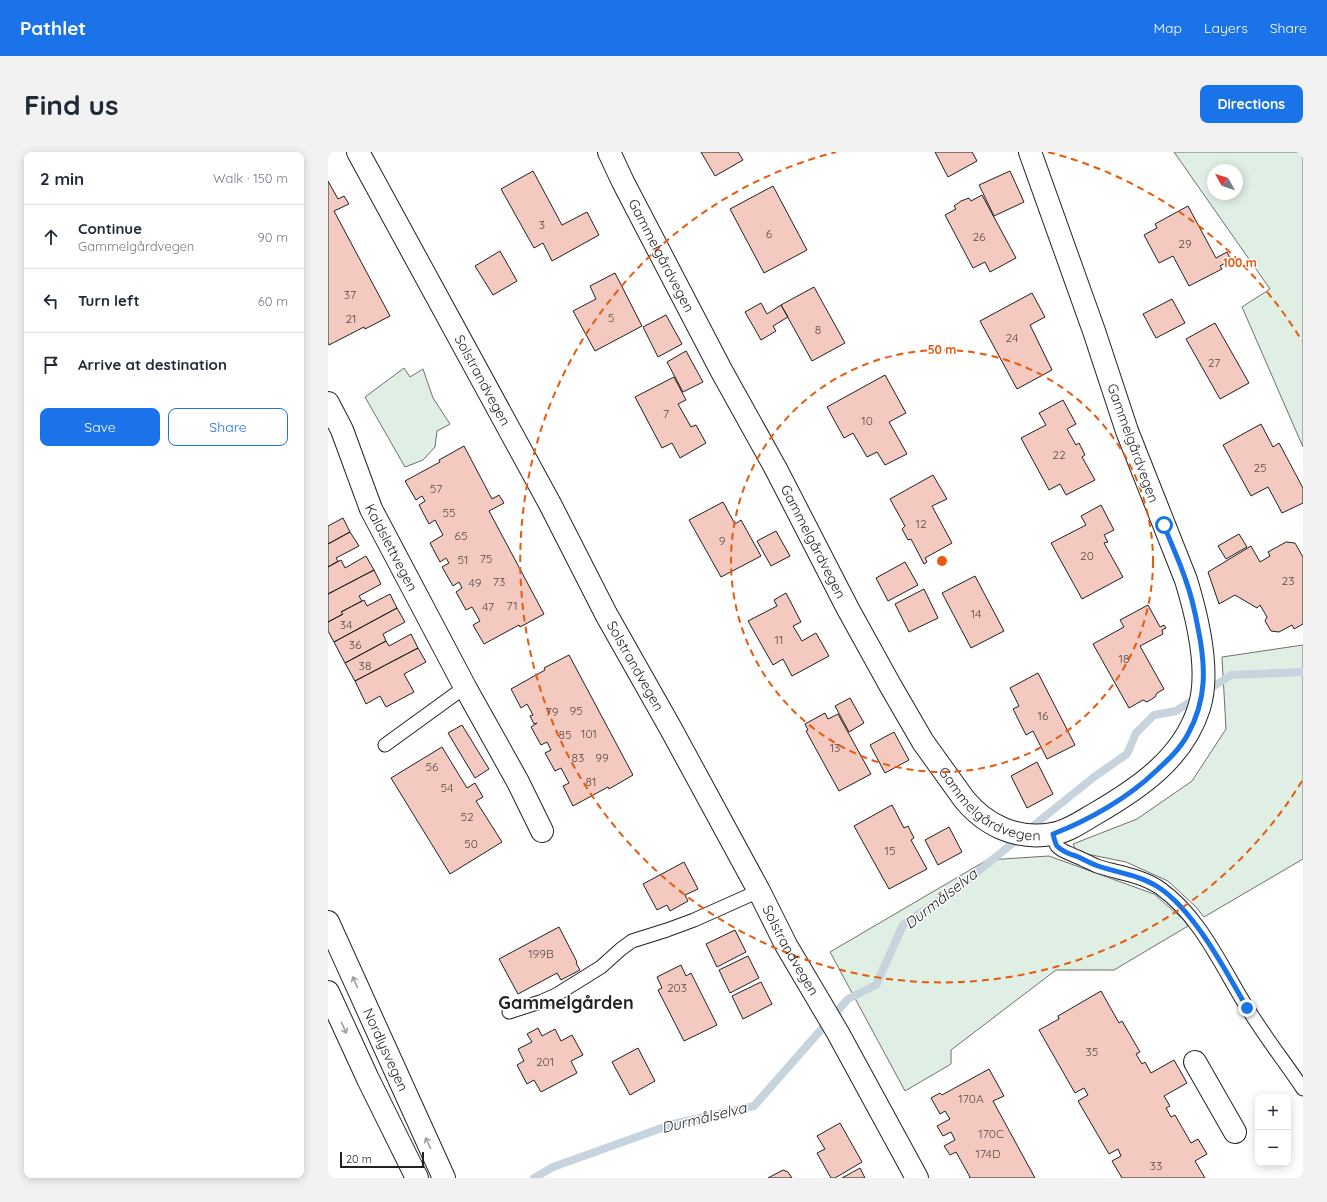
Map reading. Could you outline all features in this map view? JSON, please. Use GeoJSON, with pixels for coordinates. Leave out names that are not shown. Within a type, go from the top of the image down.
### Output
{"type":"FeatureCollection","features":[{"type":"Feature","properties":{"kind":"main road","name":"Solstrandvegen"},"geometry":{"type":"LineString","coordinates":[[358,152],[550,504],[606,614],[671,729],[759,891],[786,945],[838,1033],[918,1178]]}},
{"type":"Feature","properties":{"kind":"main road","name":"Gammelgårdvegen"},"geometry":{"type":"LineString","coordinates":[[609,152],[623,182],[721,370],[776,469],[852,616],[923,742],[964,799],[982,818],[994,825],[1012,832],[1032,835],[1053,834],[1073,826],[1121,799],[1150,777],[1172,756],[1183,741],[1193,723],[1202,695],[1204,672],[1201,646],[1192,598],[1186,580],[1128,431],[1030,152]]}},
{"type":"Feature","properties":{"kind":"main road","name":"Kaldslettvegen"},"geometry":{"type":"LineString","coordinates":[[328,403],[342,430],[371,509],[465,687],[518,782],[542,831]]}},
{"type":"Feature","properties":{"kind":"main road","name":"Nordlysvegen"},"geometry":{"type":"LineString","coordinates":[[328,922],[444,1178]]}},
{"type":"Feature","properties":{"kind":"main road","name":"Nordlysvegen"},"geometry":{"type":"LineString","coordinates":[[328,992],[368,1079],[417,1178]]}},
{"type":"Feature","properties":{"kind":"main road"},"geometry":{"type":"LineString","coordinates":[[1195,1062],[1235,1132]]}},
{"type":"Feature","properties":{"kind":"lane"},"geometry":{"type":"LineString","coordinates":[[385,745],[465,687]]}},
{"type":"Feature","properties":{"kind":"lane"},"geometry":{"type":"LineString","coordinates":[[1053,834],[1057,845],[1065,852],[1098,866],[1142,879],[1157,886],[1168,894],[1182,908],[1202,934],[1247,1008],[1303,1089]]}},
{"type":"Feature","properties":{"kind":"lane"},"geometry":{"type":"LineString","coordinates":[[509,1012],[556,995],[601,967],[632,941],[694,920],[759,891]]}},
{"type":"Feature","properties":{"kind":"green space"},"geometry":{"type":"Polygon","coordinates":[[[1174,152],[1303,152],[1303,447],[1242,307],[1270,289],[1208,200],[1243,200],[1243,164],[1207,164],[1207,199],[1174,152]]]}},
{"type":"Feature","properties":{"kind":"green space"},"geometry":{"type":"Polygon","coordinates":[[[404,368],[410,377],[423,369],[433,398],[450,424],[437,431],[435,447],[423,460],[405,467],[365,397],[404,368]]]}},
{"type":"Feature","properties":{"kind":"green space"},"geometry":{"type":"Polygon","coordinates":[[[1303,645],[1303,859],[1204,917],[1196,907],[1168,881],[1126,862],[1077,852],[1073,844],[1137,819],[1192,781],[1226,729],[1222,657],[1303,645]]]}},
{"type":"Feature","properties":{"kind":"green space"},"geometry":{"type":"Polygon","coordinates":[[[1049,856],[1154,894],[1184,920],[1188,926],[1114,970],[1056,970],[951,1050],[951,1064],[905,1091],[830,952],[987,860],[1049,856]]]}},
{"type":"Feature","properties":{"kind":"building"},"geometry":{"type":"Polygon","coordinates":[[[701,152],[738,152],[743,160],[715,176],[701,152]]]}},
{"type":"Feature","properties":{"kind":"building"},"geometry":{"type":"Polygon","coordinates":[[[935,152],[972,152],[977,161],[948,177],[935,152]]]}},
{"type":"Feature","properties":{"kind":"building"},"geometry":{"type":"Polygon","coordinates":[[[533,171],[562,225],[587,212],[599,235],[552,261],[543,243],[534,248],[501,189],[533,171]]]}},
{"type":"Feature","properties":{"kind":"building"},"geometry":{"type":"Polygon","coordinates":[[[1010,171],[1024,202],[994,216],[979,185],[1010,171]]]}},
{"type":"Feature","properties":{"kind":"building"},"geometry":{"type":"Polygon","coordinates":[[[328,181],[338,199],[344,196],[349,204],[334,211],[390,316],[365,329],[364,327],[329,345],[328,343],[328,181]]]}},
{"type":"Feature","properties":{"kind":"building"},"geometry":{"type":"Polygon","coordinates":[[[773,186],[807,250],[764,273],[730,209],[773,186]]]}},
{"type":"Feature","properties":{"kind":"building"},"geometry":{"type":"Polygon","coordinates":[[[982,195],[1016,258],[990,272],[985,262],[973,268],[945,215],[956,209],[954,206],[961,201],[969,198],[971,201],[982,195]]]}},
{"type":"Feature","properties":{"kind":"building"},"geometry":{"type":"Polygon","coordinates":[[[1188,206],[1216,258],[1227,252],[1231,260],[1220,266],[1222,269],[1189,286],[1173,256],[1159,263],[1144,235],[1157,228],[1155,224],[1188,206]]]}},
{"type":"Feature","properties":{"kind":"building"},"geometry":{"type":"Polygon","coordinates":[[[500,251],[517,281],[493,295],[475,266],[500,251]]]}},
{"type":"Feature","properties":{"kind":"building"},"geometry":{"type":"Polygon","coordinates":[[[615,273],[642,326],[595,351],[573,311],[596,299],[590,286],[615,273]]]}},
{"type":"Feature","properties":{"kind":"building"},"geometry":{"type":"Polygon","coordinates":[[[814,287],[845,343],[812,361],[781,305],[814,287]]]}},
{"type":"Feature","properties":{"kind":"building"},"geometry":{"type":"Polygon","coordinates":[[[1032,293],[1045,317],[1030,325],[1052,370],[1017,389],[980,321],[1032,293]]]}},
{"type":"Feature","properties":{"kind":"building"},"geometry":{"type":"Polygon","coordinates":[[[1172,299],[1185,323],[1156,338],[1143,314],[1172,299]]]}},
{"type":"Feature","properties":{"kind":"building"},"geometry":{"type":"Polygon","coordinates":[[[761,303],[767,314],[781,305],[788,317],[773,326],[776,331],[761,340],[745,312],[761,303]]]}},
{"type":"Feature","properties":{"kind":"building"},"geometry":{"type":"Polygon","coordinates":[[[666,315],[682,344],[658,357],[643,327],[666,315]]]}},
{"type":"Feature","properties":{"kind":"building"},"geometry":{"type":"Polygon","coordinates":[[[1215,323],[1249,383],[1220,399],[1186,339],[1215,323]]]}},
{"type":"Feature","properties":{"kind":"building"},"geometry":{"type":"Polygon","coordinates":[[[686,351],[703,382],[683,392],[667,362],[686,351]]]}},
{"type":"Feature","properties":{"kind":"building"},"geometry":{"type":"Polygon","coordinates":[[[885,375],[906,413],[889,422],[907,454],[885,465],[877,452],[867,457],[853,433],[844,438],[827,407],[885,375]]]}},
{"type":"Feature","properties":{"kind":"building"},"geometry":{"type":"Polygon","coordinates":[[[674,377],[686,400],[678,404],[691,427],[696,425],[706,443],[680,458],[672,443],[662,448],[635,397],[674,377]]]}},
{"type":"Feature","properties":{"kind":"building"},"geometry":{"type":"Polygon","coordinates":[[[1063,400],[1076,424],[1067,429],[1076,445],[1079,443],[1085,455],[1082,457],[1095,480],[1066,495],[1060,484],[1049,490],[1021,438],[1046,425],[1039,413],[1063,400]]]}},
{"type":"Feature","properties":{"kind":"building"},"geometry":{"type":"Polygon","coordinates":[[[1261,424],[1273,447],[1279,443],[1303,488],[1303,503],[1282,513],[1268,487],[1251,496],[1223,445],[1261,424]]]}},
{"type":"Feature","properties":{"kind":"building"},"geometry":{"type":"Polygon","coordinates":[[[464,446],[492,499],[499,495],[504,503],[489,511],[544,614],[520,627],[519,625],[484,644],[473,625],[480,621],[472,607],[466,610],[456,592],[462,588],[459,582],[453,586],[442,567],[449,563],[446,558],[440,562],[430,543],[443,535],[435,520],[429,524],[419,505],[425,501],[422,496],[416,500],[405,481],[440,462],[439,460],[464,446]]]}},
{"type":"Feature","properties":{"kind":"building"},"geometry":{"type":"Polygon","coordinates":[[[933,475],[947,499],[932,506],[952,543],[925,558],[927,562],[924,564],[911,539],[908,540],[902,529],[905,526],[890,499],[933,475]]]}},
{"type":"Feature","properties":{"kind":"building"},"geometry":{"type":"Polygon","coordinates":[[[723,502],[735,524],[741,520],[761,556],[721,577],[689,520],[723,502]]]}},
{"type":"Feature","properties":{"kind":"building"},"geometry":{"type":"Polygon","coordinates":[[[1101,505],[1114,530],[1104,535],[1108,542],[1104,543],[1123,577],[1082,599],[1051,543],[1086,525],[1081,516],[1101,505]]]}},
{"type":"Feature","properties":{"kind":"building"},"geometry":{"type":"Polygon","coordinates":[[[343,518],[350,532],[328,544],[328,526],[343,518]]]}},
{"type":"Feature","properties":{"kind":"building"},"geometry":{"type":"Polygon","coordinates":[[[776,531],[790,556],[771,566],[757,541],[776,531]]]}},
{"type":"Feature","properties":{"kind":"building"},"geometry":{"type":"Polygon","coordinates":[[[350,532],[359,546],[336,558],[338,561],[328,567],[328,544],[350,532]]]}},
{"type":"Feature","properties":{"kind":"building"},"geometry":{"type":"Polygon","coordinates":[[[1239,534],[1247,547],[1226,559],[1218,546],[1239,534]]]}},
{"type":"Feature","properties":{"kind":"building"},"geometry":{"type":"Polygon","coordinates":[[[1286,542],[1295,543],[1303,557],[1303,624],[1294,629],[1292,625],[1279,632],[1271,631],[1265,621],[1267,617],[1260,605],[1257,608],[1235,595],[1219,604],[1208,572],[1251,546],[1260,562],[1270,556],[1268,552],[1286,542]]]}},
{"type":"Feature","properties":{"kind":"building"},"geometry":{"type":"Polygon","coordinates":[[[366,556],[374,570],[328,594],[328,567],[341,560],[345,568],[366,556]]]}},
{"type":"Feature","properties":{"kind":"building"},"geometry":{"type":"Polygon","coordinates":[[[905,562],[918,585],[888,601],[876,578],[905,562]]]}},
{"type":"Feature","properties":{"kind":"building"},"geometry":{"type":"Polygon","coordinates":[[[374,570],[381,584],[359,596],[362,601],[341,612],[343,614],[328,622],[328,594],[374,570]]]}},
{"type":"Feature","properties":{"kind":"building"},"geometry":{"type":"Polygon","coordinates":[[[975,576],[1004,631],[971,648],[942,593],[975,576]]]}},
{"type":"Feature","properties":{"kind":"building"},"geometry":{"type":"Polygon","coordinates":[[[924,589],[938,618],[909,632],[895,604],[924,589]]]}},
{"type":"Feature","properties":{"kind":"building"},"geometry":{"type":"Polygon","coordinates":[[[786,593],[801,622],[793,626],[802,641],[816,633],[829,656],[792,676],[783,659],[773,665],[748,621],[777,606],[774,600],[786,593]]]}},
{"type":"Feature","properties":{"kind":"building"},"geometry":{"type":"Polygon","coordinates":[[[390,594],[397,608],[334,642],[328,631],[328,622],[343,614],[341,612],[364,600],[367,606],[390,594]]]}},
{"type":"Feature","properties":{"kind":"building"},"geometry":{"type":"Polygon","coordinates":[[[1148,605],[1160,627],[1164,625],[1166,628],[1162,630],[1163,634],[1140,646],[1164,689],[1147,702],[1143,700],[1129,708],[1093,644],[1124,627],[1120,620],[1148,605]]]}},
{"type":"Feature","properties":{"kind":"building"},"geometry":{"type":"Polygon","coordinates":[[[397,608],[405,622],[383,634],[386,641],[345,663],[334,642],[397,608]]]}},
{"type":"Feature","properties":{"kind":"building"},"geometry":{"type":"Polygon","coordinates":[[[411,634],[418,648],[355,681],[345,663],[386,641],[389,646],[411,634]]]}},
{"type":"Feature","properties":{"kind":"building"},"geometry":{"type":"Polygon","coordinates":[[[418,648],[426,662],[404,674],[414,692],[386,707],[380,696],[366,704],[355,681],[418,648]]]}},
{"type":"Feature","properties":{"kind":"building"},"geometry":{"type":"Polygon","coordinates":[[[569,655],[633,775],[609,789],[608,787],[573,806],[563,786],[569,783],[561,768],[555,771],[545,753],[551,750],[547,742],[541,745],[531,727],[537,723],[534,724],[530,716],[533,715],[527,704],[521,708],[511,689],[545,670],[544,668],[569,655]]]}},
{"type":"Feature","properties":{"kind":"building"},"geometry":{"type":"Polygon","coordinates":[[[1038,673],[1075,745],[1047,759],[1033,731],[1026,735],[1013,709],[1019,706],[1010,688],[1038,673]]]}},
{"type":"Feature","properties":{"kind":"building"},"geometry":{"type":"Polygon","coordinates":[[[850,698],[864,723],[849,732],[835,706],[850,698]]]}},
{"type":"Feature","properties":{"kind":"building"},"geometry":{"type":"Polygon","coordinates":[[[825,713],[828,719],[838,714],[871,774],[839,791],[806,731],[808,730],[805,724],[825,713]]]}},
{"type":"Feature","properties":{"kind":"building"},"geometry":{"type":"Polygon","coordinates":[[[462,725],[489,769],[475,778],[448,733],[462,725]]]}},
{"type":"Feature","properties":{"kind":"building"},"geometry":{"type":"Polygon","coordinates":[[[894,732],[909,760],[885,773],[870,745],[894,732]]]}},
{"type":"Feature","properties":{"kind":"building"},"geometry":{"type":"Polygon","coordinates":[[[442,747],[467,788],[475,783],[483,797],[476,801],[502,842],[450,874],[391,778],[442,747]]]}},
{"type":"Feature","properties":{"kind":"building"},"geometry":{"type":"Polygon","coordinates":[[[1037,762],[1053,794],[1027,808],[1011,776],[1037,762]]]}},
{"type":"Feature","properties":{"kind":"building"},"geometry":{"type":"Polygon","coordinates":[[[892,805],[904,828],[908,826],[914,838],[911,840],[927,869],[889,889],[854,826],[892,805]]]}},
{"type":"Feature","properties":{"kind":"building"},"geometry":{"type":"Polygon","coordinates":[[[949,827],[962,852],[938,865],[925,840],[949,827]]]}},
{"type":"Feature","properties":{"kind":"building"},"geometry":{"type":"Polygon","coordinates":[[[684,862],[698,889],[685,895],[688,901],[670,911],[667,905],[657,910],[643,884],[684,862]]]}},
{"type":"Feature","properties":{"kind":"building"},"geometry":{"type":"Polygon","coordinates":[[[559,927],[580,970],[561,980],[557,973],[518,994],[499,959],[559,927]]]}},
{"type":"Feature","properties":{"kind":"building"},"geometry":{"type":"Polygon","coordinates":[[[735,930],[746,952],[717,967],[706,944],[735,930]]]}},
{"type":"Feature","properties":{"kind":"building"},"geometry":{"type":"Polygon","coordinates":[[[748,956],[759,978],[730,993],[719,970],[748,956]]]}},
{"type":"Feature","properties":{"kind":"building"},"geometry":{"type":"Polygon","coordinates":[[[681,965],[686,976],[691,973],[717,1025],[684,1041],[658,990],[662,988],[657,977],[681,965]]]}},
{"type":"Feature","properties":{"kind":"building"},"geometry":{"type":"Polygon","coordinates":[[[761,982],[772,1004],[743,1019],[732,996],[761,982]]]}},
{"type":"Feature","properties":{"kind":"building"},"geometry":{"type":"Polygon","coordinates":[[[1101,991],[1119,1023],[1122,1021],[1140,1052],[1136,1054],[1142,1064],[1145,1062],[1151,1073],[1174,1060],[1187,1083],[1164,1096],[1170,1106],[1166,1108],[1171,1117],[1175,1115],[1191,1143],[1198,1139],[1207,1154],[1195,1161],[1205,1178],[1122,1178],[1112,1161],[1121,1156],[1118,1149],[1109,1154],[1078,1101],[1088,1095],[1084,1088],[1075,1093],[1039,1030],[1059,1019],[1058,1016],[1101,991]]]}},
{"type":"Feature","properties":{"kind":"building"},"geometry":{"type":"Polygon","coordinates":[[[538,1028],[542,1036],[555,1029],[561,1041],[572,1035],[583,1055],[571,1061],[577,1073],[541,1092],[534,1080],[527,1084],[517,1065],[524,1061],[518,1049],[532,1042],[527,1034],[538,1028]]]}},
{"type":"Feature","properties":{"kind":"building"},"geometry":{"type":"Polygon","coordinates":[[[638,1048],[655,1081],[630,1095],[612,1062],[638,1048]]]}},
{"type":"Feature","properties":{"kind":"building"},"geometry":{"type":"Polygon","coordinates":[[[989,1069],[1004,1096],[993,1101],[1035,1178],[969,1178],[970,1177],[956,1152],[950,1155],[944,1146],[955,1140],[951,1132],[943,1136],[937,1126],[950,1119],[945,1111],[940,1114],[931,1098],[940,1093],[942,1095],[989,1069]]]}},
{"type":"Feature","properties":{"kind":"building"},"geometry":{"type":"Polygon","coordinates":[[[840,1123],[862,1162],[835,1178],[831,1178],[817,1153],[825,1149],[817,1136],[840,1123]]]}},
{"type":"Feature","properties":{"kind":"building"},"geometry":{"type":"Polygon","coordinates":[[[860,1168],[865,1178],[842,1178],[860,1168]]]}},
{"type":"Feature","properties":{"kind":"building"},"geometry":{"type":"Polygon","coordinates":[[[783,1170],[788,1172],[792,1178],[768,1178],[783,1170]]]}},
{"type":"Feature","properties":{"kind":"waterway","name":"Durmålselva"},"geometry":{"type":"LineString","coordinates":[[1028,830],[1094,777],[1127,754],[1136,733],[1154,715],[1176,711],[1231,675],[1303,672]]}},
{"type":"Feature","properties":{"kind":"waterway","name":"Durmålselva"},"geometry":{"type":"LineString","coordinates":[[534,1178],[553,1167],[673,1124],[754,1106],[848,999],[876,985],[903,925],[960,886],[1019,838]]}},
{"type":"Feature","properties":{"kind":"district","name":"Gammelgården"},"geometry":{"type":"Point","coordinates":[566,1003]}},
{"type":"Feature","properties":{"kind":"route"},"geometry":{"type":"LineString","coordinates":[[1164,525],[1192,598],[1203,657],[1204,672],[1204,682],[1199,707],[1193,723],[1179,747],[1172,756],[1150,777],[1121,799],[1073,826],[1053,834],[1057,845],[1065,852],[1098,866],[1127,873],[1142,879],[1157,886],[1168,894],[1182,908],[1202,934],[1247,1008]]}}]}
